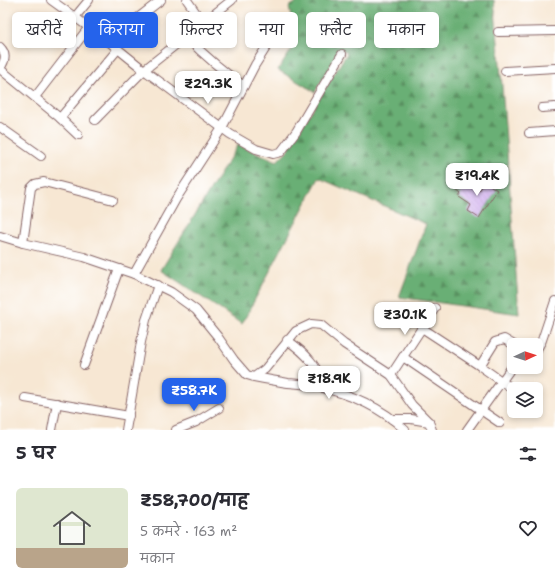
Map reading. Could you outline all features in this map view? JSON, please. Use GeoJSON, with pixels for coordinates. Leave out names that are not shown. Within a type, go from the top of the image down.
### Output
{"type":"FeatureCollection","features":[{"type":"Feature","properties":{"kind":"street"},"geometry":{"type":"LineString","coordinates":[[51,0],[68,12]]}},
{"type":"Feature","properties":{"kind":"street"},"geometry":{"type":"LineString","coordinates":[[76,16],[89,0]]}},
{"type":"Feature","properties":{"kind":"street"},"geometry":{"type":"LineString","coordinates":[[145,12],[161,0]]}},
{"type":"Feature","properties":{"kind":"street"},"geometry":{"type":"LineString","coordinates":[[187,0],[195,12]]}},
{"type":"Feature","properties":{"kind":"street"},"geometry":{"type":"LineString","coordinates":[[217,12],[232,0]]}},
{"type":"Feature","properties":{"kind":"street"},"geometry":{"type":"LineString","coordinates":[[498,32],[555,31]]}},
{"type":"Feature","properties":{"kind":"street"},"geometry":{"type":"LineString","coordinates":[[35,97],[84,33]]}},
{"type":"Feature","properties":{"kind":"street"},"geometry":{"type":"LineString","coordinates":[[0,47],[5,52],[6,56],[0,69],[60,118],[78,135]]}},
{"type":"Feature","properties":{"kind":"street"},"geometry":{"type":"LineString","coordinates":[[95,120],[144,70],[172,48]]}},
{"type":"Feature","properties":{"kind":"street"},"geometry":{"type":"LineString","coordinates":[[196,48],[206,58],[244,86]]}},
{"type":"Feature","properties":{"kind":"street"},"geometry":{"type":"LineString","coordinates":[[134,274],[176,199],[222,128],[266,48]]}},
{"type":"Feature","properties":{"kind":"street"},"geometry":{"type":"LineString","coordinates":[[60,118],[118,49],[222,128],[256,149],[273,154],[281,152],[296,132],[342,54]]}},
{"type":"Feature","properties":{"kind":"street"},"geometry":{"type":"LineString","coordinates":[[505,70],[555,68]]}},
{"type":"Feature","properties":{"kind":"street"},"geometry":{"type":"LineString","coordinates":[[542,108],[555,107]]}},
{"type":"Feature","properties":{"kind":"street"},"geometry":{"type":"LineString","coordinates":[[0,127],[41,156]]}},
{"type":"Feature","properties":{"kind":"street"},"geometry":{"type":"LineString","coordinates":[[529,133],[555,131]]}},
{"type":"Feature","properties":{"kind":"street"},"geometry":{"type":"LineString","coordinates":[[23,243],[31,188],[35,184],[44,182],[113,200]]}},
{"type":"Feature","properties":{"kind":"street"},"geometry":{"type":"LineString","coordinates":[[0,236],[23,243],[84,257],[134,274],[158,285],[171,292],[196,310],[247,375],[287,383],[314,386],[352,396],[369,404],[392,419],[405,430]]}},
{"type":"Feature","properties":{"kind":"street"},"geometry":{"type":"LineString","coordinates":[[84,365],[119,269]]}},
{"type":"Feature","properties":{"kind":"street"},"geometry":{"type":"LineString","coordinates":[[126,430],[141,342],[146,320],[158,285]]}},
{"type":"Feature","properties":{"kind":"street"},"geometry":{"type":"LineString","coordinates":[[543,338],[555,301]]}},
{"type":"Feature","properties":{"kind":"street"},"geometry":{"type":"LineString","coordinates":[[391,375],[435,308]]}},
{"type":"Feature","properties":{"kind":"street"},"geometry":{"type":"LineString","coordinates":[[254,377],[265,369],[287,340],[296,331],[312,324],[321,325],[344,344],[391,375],[412,405],[431,426]]}},
{"type":"Feature","properties":{"kind":"street"},"geometry":{"type":"LineString","coordinates":[[422,328],[507,385]]}},
{"type":"Feature","properties":{"kind":"street"},"geometry":{"type":"LineString","coordinates":[[480,366],[495,342],[504,339],[507,341]]}},
{"type":"Feature","properties":{"kind":"street"},"geometry":{"type":"LineString","coordinates":[[287,340],[306,355],[318,369],[327,389]]}},
{"type":"Feature","properties":{"kind":"street"},"geometry":{"type":"LineString","coordinates":[[403,357],[500,423]]}},
{"type":"Feature","properties":{"kind":"street"},"geometry":{"type":"LineString","coordinates":[[467,430],[507,374]]}},
{"type":"Feature","properties":{"kind":"street"},"geometry":{"type":"LineString","coordinates":[[25,398],[129,416]]}},
{"type":"Feature","properties":{"kind":"street"},"geometry":{"type":"LineString","coordinates":[[52,430],[57,403]]}},
{"type":"Feature","properties":{"kind":"street"},"geometry":{"type":"LineString","coordinates":[[176,430],[196,422],[219,408]]}},
{"type":"Feature","properties":{"kind":"street"},"geometry":{"type":"LineString","coordinates":[[392,419],[411,419],[431,426]]}},
{"type":"Feature","properties":{"kind":"green space"},"geometry":{"type":"Polygon","coordinates":[[[300,0],[494,0],[502,85],[519,314],[399,297],[426,224],[319,178],[242,324],[161,270],[238,145],[277,161],[287,151],[347,53],[341,49],[315,92],[278,70],[293,48],[298,48],[298,12],[290,12],[289,7],[300,0]]]}},
{"type":"Feature","properties":{"kind":"building"},"geometry":{"type":"Polygon","coordinates":[[[485,182],[497,190],[479,218],[468,211],[471,205],[459,197],[461,194],[455,189],[459,183],[465,187],[467,184],[479,191],[485,182]]]}}]}
